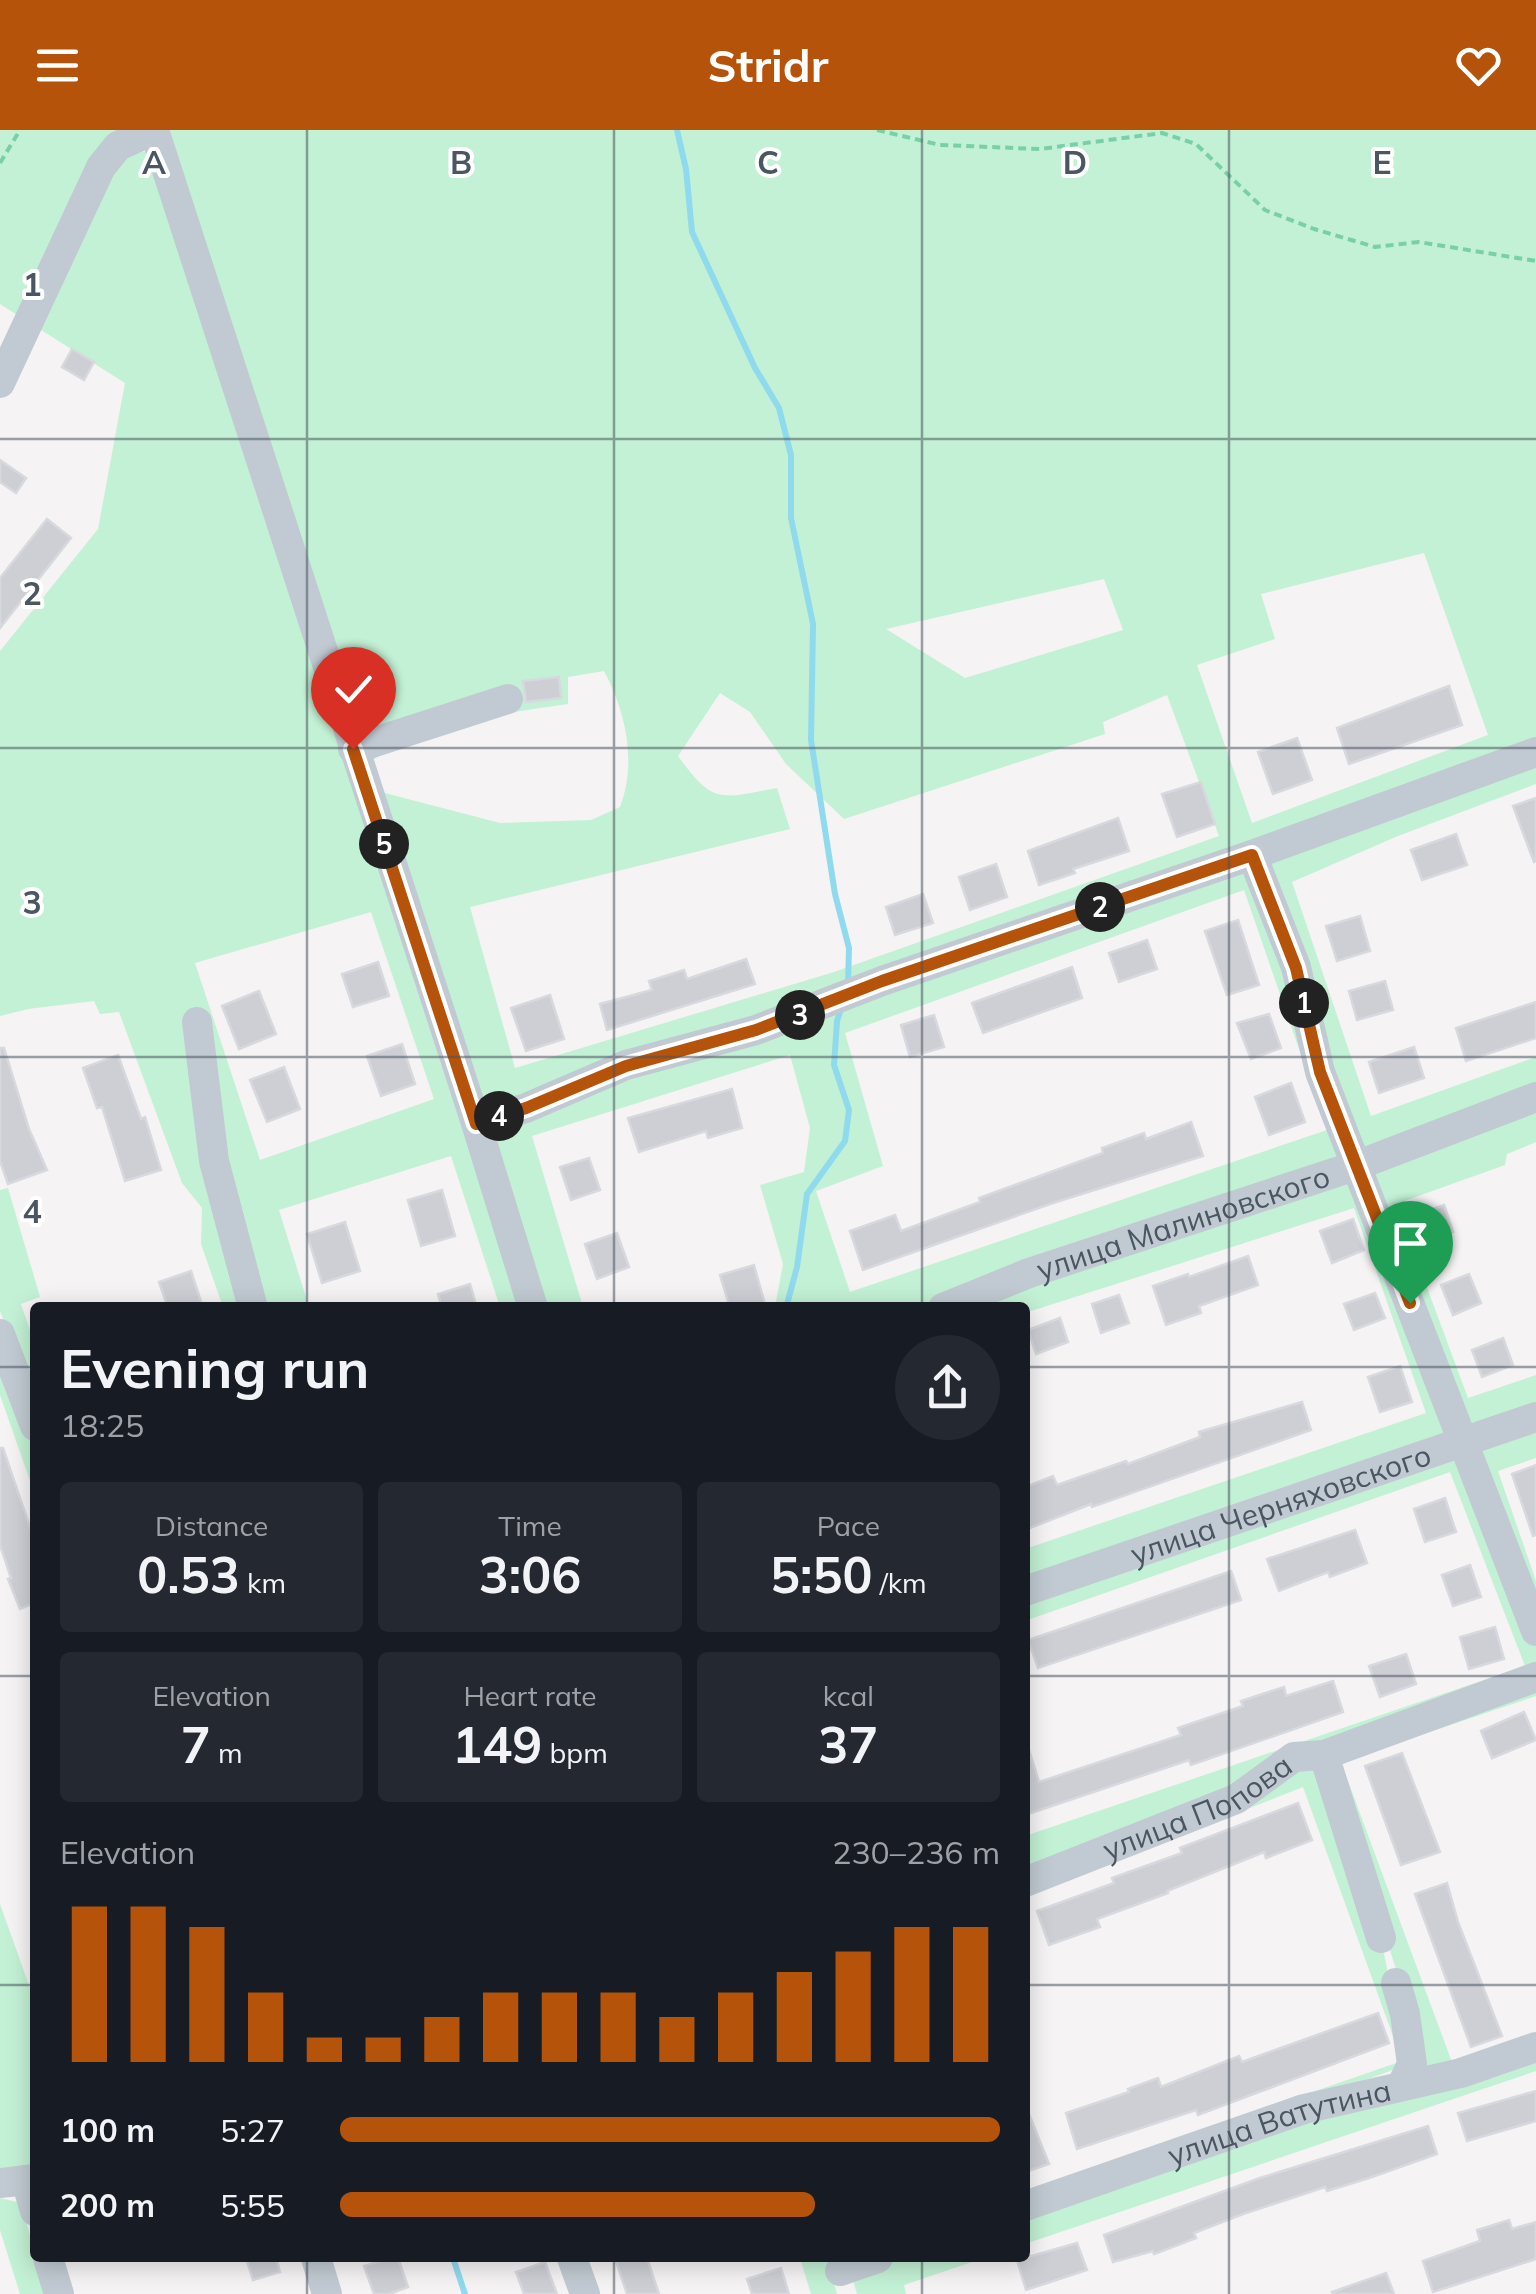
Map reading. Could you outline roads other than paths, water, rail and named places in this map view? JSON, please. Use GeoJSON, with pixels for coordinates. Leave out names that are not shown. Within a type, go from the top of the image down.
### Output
{"type":"FeatureCollection","features":[{"type":"Feature","properties":{"kind":"street"},"geometry":{"type":"LineString","coordinates":[[0,382],[101,167],[118,146],[154,130],[531,1302]]}},
{"type":"Feature","properties":{"kind":"street"},"geometry":{"type":"LineString","coordinates":[[353,749],[508,699]]}},
{"type":"Feature","properties":{"kind":"street"},"geometry":{"type":"LineString","coordinates":[[476,1124],[526,1108],[626,1066],[756,1030],[882,981],[1252,855],[1536,752]]}},
{"type":"Feature","properties":{"kind":"street"},"geometry":{"type":"LineString","coordinates":[[1252,855],[1296,968],[1320,1072],[1536,1630]]}},
{"type":"Feature","properties":{"kind":"street"},"geometry":{"type":"LineString","coordinates":[[198,1022],[214,1161],[251,1302]]}},
{"type":"Feature","properties":{"kind":"street","name":"улица Малиновского"},"geometry":{"type":"LineString","coordinates":[[958,1302],[1030,1274],[1358,1165],[1536,1097]]}},
{"type":"Feature","properties":{"kind":"street"},"geometry":{"type":"LineString","coordinates":[[0,1334],[30,1413]]}},
{"type":"Feature","properties":{"kind":"street","name":"улица Черняховского"},"geometry":{"type":"LineString","coordinates":[[1030,1589],[1536,1417]]}},
{"type":"Feature","properties":{"kind":"street","name":"улица Попова"},"geometry":{"type":"LineString","coordinates":[[1030,1880],[1236,1799],[1294,1758],[1324,1755],[1536,1677]]}},
{"type":"Feature","properties":{"kind":"street"},"geometry":{"type":"LineString","coordinates":[[1324,1755],[1381,1938]]}},
{"type":"Feature","properties":{"kind":"street"},"geometry":{"type":"LineString","coordinates":[[1396,1983],[1412,2064],[1402,2085]]}},
{"type":"Feature","properties":{"kind":"street","name":"улица Ватутина"},"geometry":{"type":"LineString","coordinates":[[1030,2204],[1304,2109],[1461,2073],[1536,2048]]}},
{"type":"Feature","properties":{"kind":"street"},"geometry":{"type":"LineString","coordinates":[[49,2262],[59,2294]]}},
{"type":"Feature","properties":{"kind":"street"},"geometry":{"type":"LineString","coordinates":[[317,2262],[327,2294]]}},
{"type":"Feature","properties":{"kind":"street"},"geometry":{"type":"LineString","coordinates":[[573,2262],[585,2294]]}},
{"type":"Feature","properties":{"kind":"street"},"geometry":{"type":"LineString","coordinates":[[841,2274],[869,2262]]}},
{"type":"Feature","properties":{"kind":"waterway"},"geometry":{"type":"LineString","coordinates":[[677,130],[686,169],[692,232],[755,368],[779,408],[791,455],[791,518],[813,624],[811,740],[835,894],[849,948],[848,985]]}},
{"type":"Feature","properties":{"kind":"waterway"},"geometry":{"type":"LineString","coordinates":[[788,1302],[797,1267],[807,1194],[845,1141],[849,1110],[834,1065],[842,1006]]}},
{"type":"Feature","properties":{"kind":"waterway"},"geometry":{"type":"LineString","coordinates":[[454,2262],[465,2294]]}}]}
